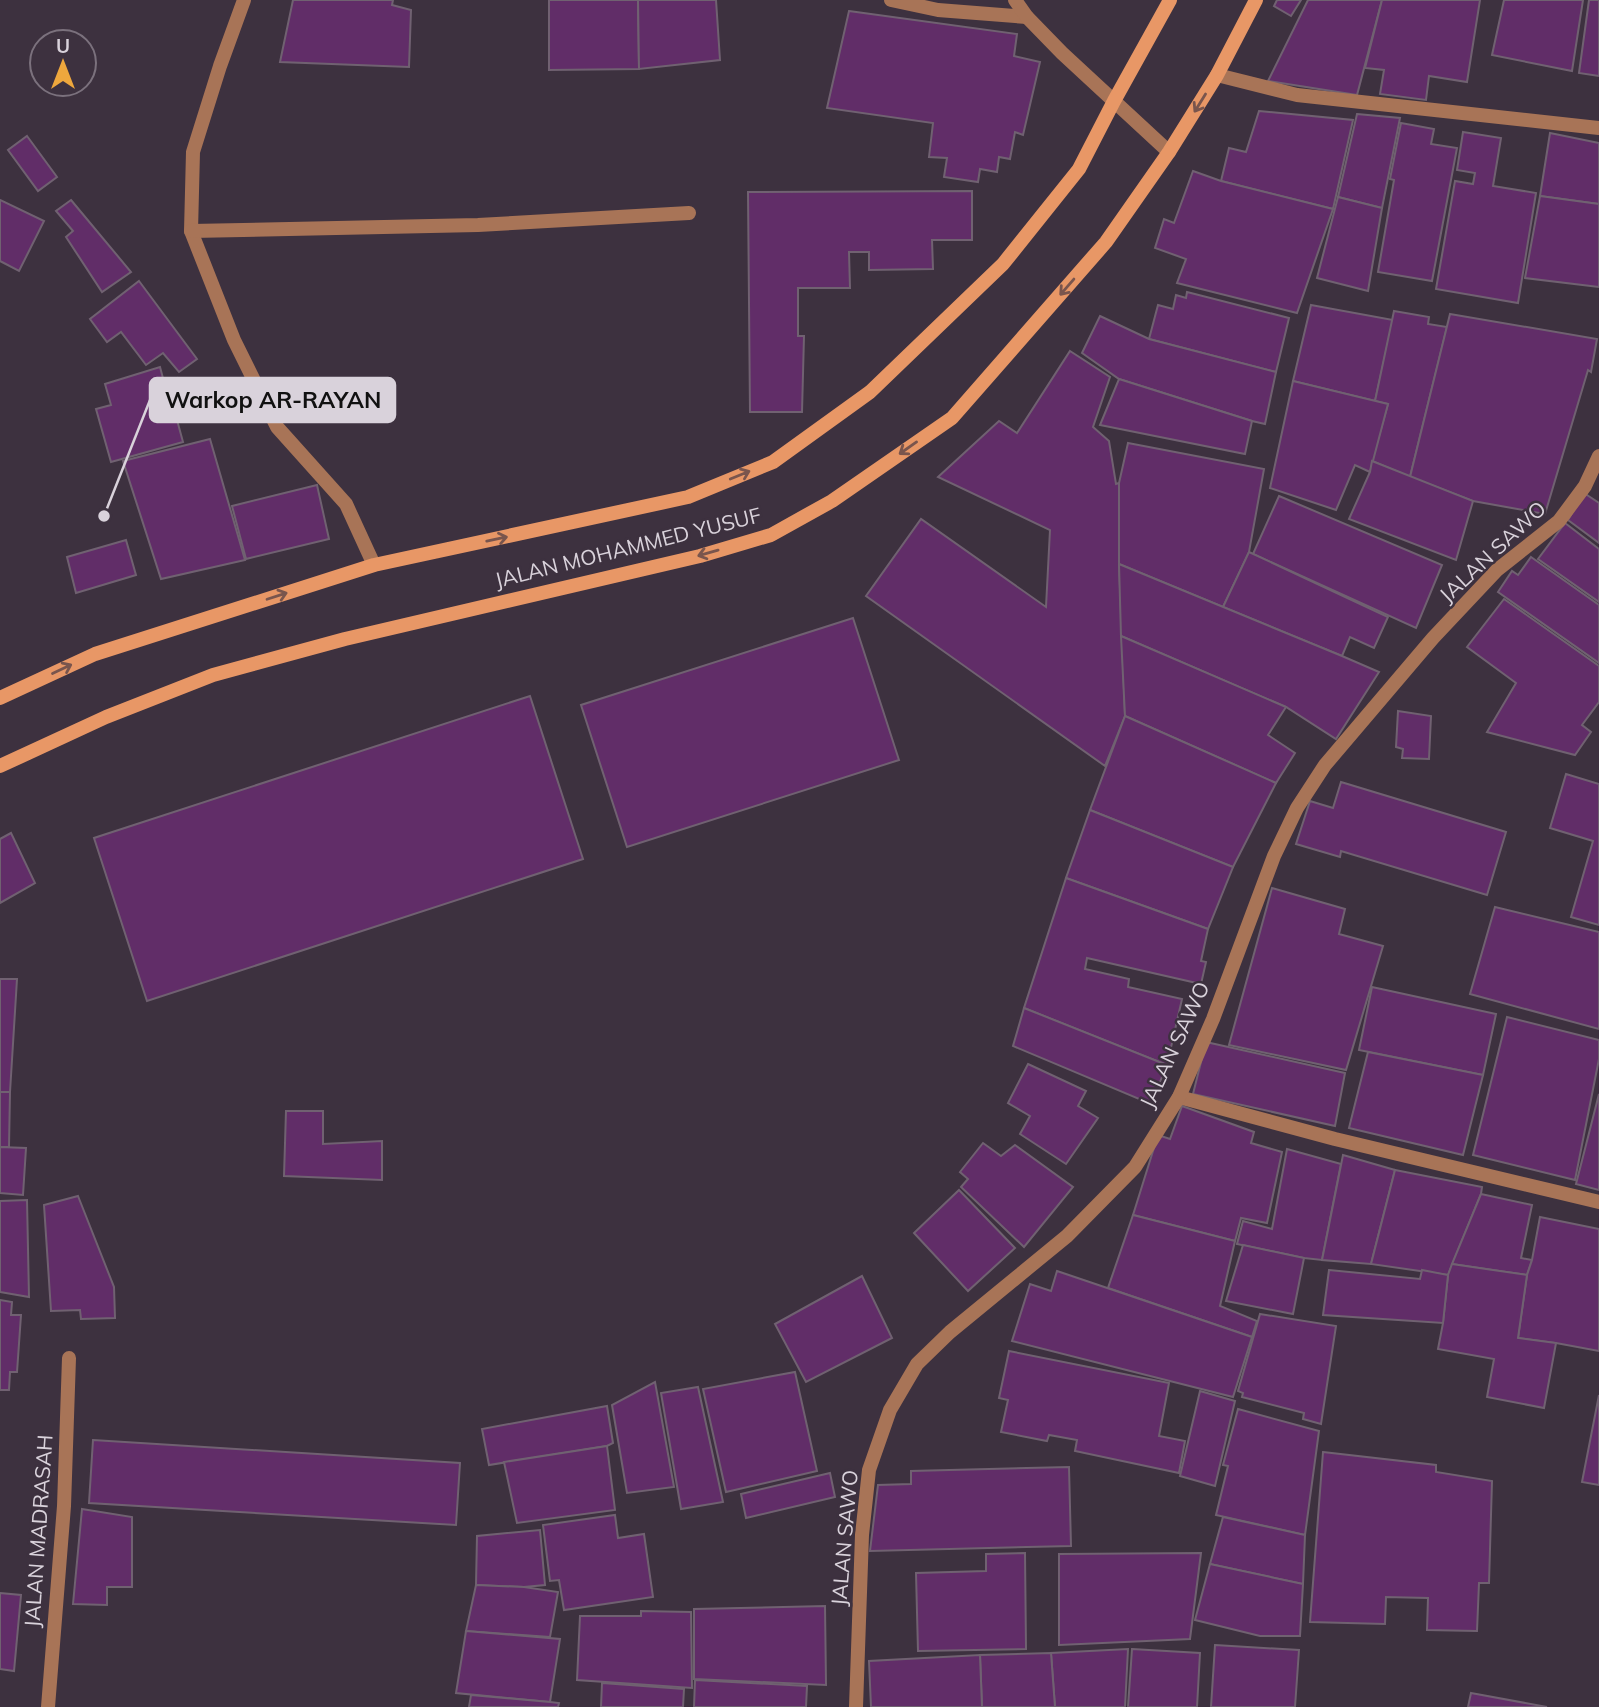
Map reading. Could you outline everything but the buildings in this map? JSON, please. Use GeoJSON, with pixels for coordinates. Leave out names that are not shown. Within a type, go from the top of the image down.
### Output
{"type":"FeatureCollection","features":[{"type":"Feature","properties":{"kind":"main road","name":"JALAN MOHAMMED YUSUF"},"geometry":{"type":"LineString","coordinates":[[0,698],[95,654],[374,565],[688,497],[773,462],[870,392],[1003,264],[1079,169],[1170,0]]}},
{"type":"Feature","properties":{"kind":"main road","name":"JALAN MOHAMMED YUSUF"},"geometry":{"type":"LineString","coordinates":[[0,766],[106,717],[213,675],[345,639],[700,556],[771,534],[832,501],[952,418],[1107,242],[1169,152],[1217,75],[1256,0]]}},
{"type":"Feature","properties":{"kind":"street"},"geometry":{"type":"LineString","coordinates":[[244,0],[193,152],[191,231],[234,340],[277,427],[346,504],[374,565]]}},
{"type":"Feature","properties":{"kind":"street"},"geometry":{"type":"LineString","coordinates":[[891,0],[938,10],[1027,17]]}},
{"type":"Feature","properties":{"kind":"street"},"geometry":{"type":"LineString","coordinates":[[1015,0],[1027,17],[1062,53],[1169,152]]}},
{"type":"Feature","properties":{"kind":"street"},"geometry":{"type":"LineString","coordinates":[[1217,75],[1297,95],[1599,128]]}},
{"type":"Feature","properties":{"kind":"street"},"geometry":{"type":"LineString","coordinates":[[191,231],[478,225],[689,213]]}},
{"type":"Feature","properties":{"kind":"street","name":"JALAN SAWO"},"geometry":{"type":"LineString","coordinates":[[856,1707],[862,1535],[870,1470],[890,1410],[917,1364],[950,1332],[1067,1236],[1135,1167],[1179,1097],[1213,1019],[1274,856],[1297,808],[1325,765],[1433,638],[1497,570],[1559,521],[1585,486],[1599,456]]}},
{"type":"Feature","properties":{"kind":"street"},"geometry":{"type":"LineString","coordinates":[[1179,1097],[1335,1139],[1599,1202]]}},
{"type":"Feature","properties":{"kind":"street","name":"JALAN MADRASAH"},"geometry":{"type":"LineString","coordinates":[[48,1707],[64,1506],[69,1358]]}},
{"type":"Feature","properties":{"kind":"place","name":"Warkop AR-RAYAN"},"geometry":{"type":"Point","coordinates":[104,516]}}]}
